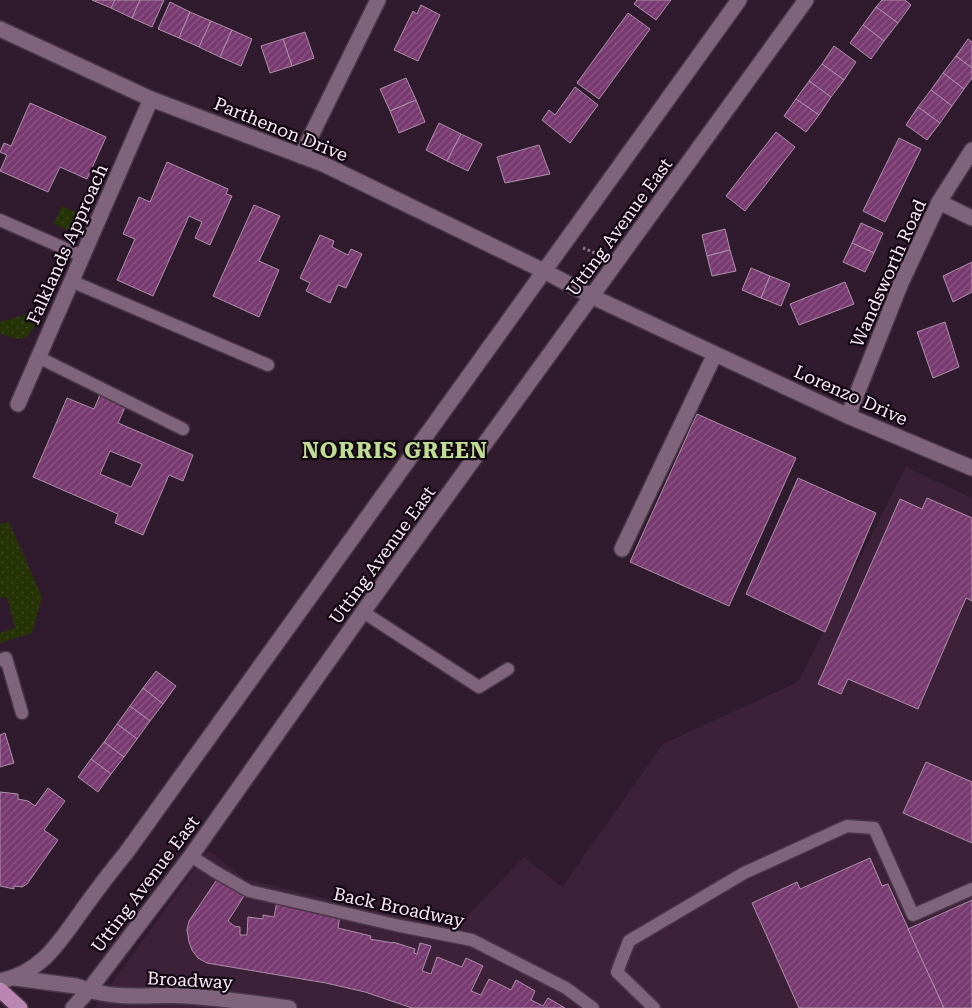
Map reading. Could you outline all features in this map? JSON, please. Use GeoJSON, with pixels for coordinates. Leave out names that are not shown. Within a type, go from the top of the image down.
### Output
{"type":"FeatureCollection","features":[{"type":"Feature","properties":{"kind":"main road"},"geometry":{"type":"LineString","coordinates":[[0,990],[20,1008]]}},
{"type":"Feature","properties":{"kind":"street"},"geometry":{"type":"LineString","coordinates":[[301,156],[378,0]]}},
{"type":"Feature","properties":{"kind":"street","name":"Utting Avenue East"},"geometry":{"type":"LineString","coordinates":[[0,981],[15,978],[33,968],[54,949],[126,853],[739,0]]}},
{"type":"Feature","properties":{"kind":"street","name":"Utting Avenue East"},"geometry":{"type":"LineString","coordinates":[[72,1008],[89,990],[191,856],[364,612],[806,0]]}},
{"type":"Feature","properties":{"kind":"street","name":"Parthenon Drive"},"geometry":{"type":"LineString","coordinates":[[0,29],[151,99],[323,164],[544,271]]}},
{"type":"Feature","properties":{"kind":"street","name":"Falklands Approach"},"geometry":{"type":"LineString","coordinates":[[18,404],[151,99]]}},
{"type":"Feature","properties":{"kind":"street","name":"Wandsworth Road"},"geometry":{"type":"LineString","coordinates":[[848,416],[901,283],[939,202],[972,150]]}},
{"type":"Feature","properties":{"kind":"street"},"geometry":{"type":"LineString","coordinates":[[939,202],[972,218]]}},
{"type":"Feature","properties":{"kind":"street","name":"Lorenzo Drive"},"geometry":{"type":"LineString","coordinates":[[544,271],[848,416],[972,468]]}},
{"type":"Feature","properties":{"kind":"street"},"geometry":{"type":"LineString","coordinates":[[622,549],[715,354]]}},
{"type":"Feature","properties":{"kind":"street","name":"Broadway"},"geometry":{"type":"LineString","coordinates":[[15,978],[76,986],[104,995],[184,996],[289,1008]]}},
{"type":"Feature","properties":{"kind":"lane"},"geometry":{"type":"LineString","coordinates":[[0,220],[82,256]]}},
{"type":"Feature","properties":{"kind":"lane"},"geometry":{"type":"LineString","coordinates":[[71,281],[268,365]]}},
{"type":"Feature","properties":{"kind":"lane"},"geometry":{"type":"LineString","coordinates":[[38,357],[183,428]]}},
{"type":"Feature","properties":{"kind":"lane"},"geometry":{"type":"LineString","coordinates":[[364,612],[479,688],[508,669]]}},
{"type":"Feature","properties":{"kind":"lane"},"geometry":{"type":"LineString","coordinates":[[0,660],[6,658],[22,713]]}},
{"type":"Feature","properties":{"kind":"lane"},"geometry":{"type":"LineString","coordinates":[[654,1008],[617,972],[629,942],[744,874],[846,826],[874,828],[913,914],[972,889]]}},
{"type":"Feature","properties":{"kind":"lane","name":"Back Broadway"},"geometry":{"type":"LineString","coordinates":[[191,856],[248,891],[400,926],[472,940],[566,988],[593,1008]]}},
{"type":"Feature","properties":{"kind":"path"},"geometry":{"type":"LineString","coordinates":[[566,241],[618,262]]}},
{"type":"Feature","properties":{"kind":"shaded area"},"geometry":{"type":"Polygon","coordinates":[[[906,467],[972,498],[972,1008],[94,1008],[208,850],[245,879],[455,929],[524,857],[562,887],[663,744],[798,682],[906,467]]]}},
{"type":"Feature","properties":{"kind":"green space"},"geometry":{"type":"Polygon","coordinates":[[[62,206],[83,216],[75,233],[54,224],[62,206]]]}},
{"type":"Feature","properties":{"kind":"green space"},"geometry":{"type":"Polygon","coordinates":[[[61,252],[66,254],[41,311],[35,309],[61,252]]]}},
{"type":"Feature","properties":{"kind":"green space"},"geometry":{"type":"Polygon","coordinates":[[[29,314],[29,318],[33,320],[35,316],[38,318],[31,331],[24,338],[15,338],[0,333],[0,322],[29,314]]]}},
{"type":"Feature","properties":{"kind":"green space"},"geometry":{"type":"Polygon","coordinates":[[[9,522],[42,597],[32,633],[0,643],[0,633],[15,628],[7,597],[0,598],[0,524],[9,522]]]}},
{"type":"Feature","properties":{"kind":"building"},"geometry":{"type":"Polygon","coordinates":[[[92,0],[115,0],[111,8],[92,0]]]}},
{"type":"Feature","properties":{"kind":"building"},"geometry":{"type":"Polygon","coordinates":[[[115,0],[140,0],[132,18],[111,8],[115,0]]]}},
{"type":"Feature","properties":{"kind":"building"},"geometry":{"type":"Polygon","coordinates":[[[140,0],[164,0],[152,27],[132,18],[140,0]]]}},
{"type":"Feature","properties":{"kind":"building"},"geometry":{"type":"Polygon","coordinates":[[[637,0],[671,0],[656,20],[634,4],[637,0]]]}},
{"type":"Feature","properties":{"kind":"building"},"geometry":{"type":"Polygon","coordinates":[[[882,0],[905,0],[911,5],[898,23],[876,7],[882,0]]]}},
{"type":"Feature","properties":{"kind":"building"},"geometry":{"type":"Polygon","coordinates":[[[170,2],[190,12],[179,38],[158,29],[170,2]]]}},
{"type":"Feature","properties":{"kind":"building"},"geometry":{"type":"Polygon","coordinates":[[[421,5],[440,15],[418,61],[394,50],[413,11],[417,14],[421,5]]]}},
{"type":"Feature","properties":{"kind":"building"},"geometry":{"type":"Polygon","coordinates":[[[876,7],[898,23],[884,41],[863,25],[876,7]]]}},
{"type":"Feature","properties":{"kind":"building"},"geometry":{"type":"Polygon","coordinates":[[[190,12],[211,21],[199,47],[179,38],[190,12]]]}},
{"type":"Feature","properties":{"kind":"building"},"geometry":{"type":"Polygon","coordinates":[[[628,13],[650,29],[599,99],[577,83],[628,13]]]}},
{"type":"Feature","properties":{"kind":"building"},"geometry":{"type":"Polygon","coordinates":[[[211,21],[232,30],[220,57],[199,47],[211,21]]]}},
{"type":"Feature","properties":{"kind":"building"},"geometry":{"type":"Polygon","coordinates":[[[863,25],[884,41],[871,59],[850,43],[863,25]]]}},
{"type":"Feature","properties":{"kind":"building"},"geometry":{"type":"Polygon","coordinates":[[[232,30],[252,39],[241,66],[220,57],[232,30]]]}},
{"type":"Feature","properties":{"kind":"building"},"geometry":{"type":"Polygon","coordinates":[[[305,32],[314,58],[292,66],[283,39],[305,32]]]}},
{"type":"Feature","properties":{"kind":"building"},"geometry":{"type":"Polygon","coordinates":[[[283,39],[292,66],[270,73],[261,46],[283,39]]]}},
{"type":"Feature","properties":{"kind":"building"},"geometry":{"type":"Polygon","coordinates":[[[968,39],[972,42],[972,68],[956,56],[968,39]]]}},
{"type":"Feature","properties":{"kind":"building"},"geometry":{"type":"Polygon","coordinates":[[[834,46],[856,62],[844,80],[822,64],[834,46]]]}},
{"type":"Feature","properties":{"kind":"building"},"geometry":{"type":"Polygon","coordinates":[[[956,56],[972,68],[972,78],[964,89],[943,73],[956,56]]]}},
{"type":"Feature","properties":{"kind":"building"},"geometry":{"type":"Polygon","coordinates":[[[822,64],[844,80],[831,97],[809,81],[822,64]]]}},
{"type":"Feature","properties":{"kind":"building"},"geometry":{"type":"Polygon","coordinates":[[[943,73],[964,89],[952,106],[931,90],[943,73]]]}},
{"type":"Feature","properties":{"kind":"building"},"geometry":{"type":"Polygon","coordinates":[[[406,78],[416,100],[390,111],[380,89],[406,78]]]}},
{"type":"Feature","properties":{"kind":"building"},"geometry":{"type":"Polygon","coordinates":[[[809,81],[831,97],[819,115],[796,99],[809,81]]]}},
{"type":"Feature","properties":{"kind":"building"},"geometry":{"type":"Polygon","coordinates":[[[575,87],[598,105],[570,143],[542,120],[549,110],[555,115],[575,87]]]}},
{"type":"Feature","properties":{"kind":"building"},"geometry":{"type":"Polygon","coordinates":[[[931,90],[952,106],[940,123],[918,107],[931,90]]]}},
{"type":"Feature","properties":{"kind":"building"},"geometry":{"type":"Polygon","coordinates":[[[796,99],[819,115],[806,132],[784,116],[796,99]]]}},
{"type":"Feature","properties":{"kind":"building"},"geometry":{"type":"Polygon","coordinates":[[[416,100],[425,122],[399,133],[390,111],[416,100]]]}},
{"type":"Feature","properties":{"kind":"building"},"geometry":{"type":"Polygon","coordinates":[[[30,103],[106,137],[87,179],[60,167],[48,192],[0,171],[7,155],[0,152],[4,143],[11,146],[30,103]]]}},
{"type":"Feature","properties":{"kind":"building"},"geometry":{"type":"Polygon","coordinates":[[[918,107],[940,123],[927,140],[906,125],[918,107]]]}},
{"type":"Feature","properties":{"kind":"building"},"geometry":{"type":"Polygon","coordinates":[[[439,123],[461,134],[447,161],[426,150],[439,123]]]}},
{"type":"Feature","properties":{"kind":"building"},"geometry":{"type":"Polygon","coordinates":[[[776,132],[795,147],[745,211],[726,196],[776,132]]]}},
{"type":"Feature","properties":{"kind":"building"},"geometry":{"type":"Polygon","coordinates":[[[461,134],[482,144],[468,171],[447,161],[461,134]]]}},
{"type":"Feature","properties":{"kind":"building"},"geometry":{"type":"Polygon","coordinates":[[[899,138],[921,149],[885,222],[863,211],[899,138]]]}},
{"type":"Feature","properties":{"kind":"building"},"geometry":{"type":"Polygon","coordinates":[[[539,145],[550,174],[505,183],[497,157],[539,145]]]}},
{"type":"Feature","properties":{"kind":"building"},"geometry":{"type":"Polygon","coordinates":[[[167,162],[228,189],[226,194],[232,196],[210,245],[195,238],[202,222],[189,216],[153,296],[117,280],[135,239],[123,234],[139,197],[150,202],[167,162]]]}},
{"type":"Feature","properties":{"kind":"building"},"geometry":{"type":"Polygon","coordinates":[[[254,205],[280,216],[259,261],[279,270],[259,317],[213,296],[254,205]]]}},
{"type":"Feature","properties":{"kind":"building"},"geometry":{"type":"Polygon","coordinates":[[[861,223],[883,233],[874,253],[852,243],[861,223]]]}},
{"type":"Feature","properties":{"kind":"building"},"geometry":{"type":"Polygon","coordinates":[[[725,229],[730,250],[707,256],[702,235],[725,229]]]}},
{"type":"Feature","properties":{"kind":"building"},"geometry":{"type":"Polygon","coordinates":[[[320,235],[334,241],[332,247],[348,255],[351,249],[362,254],[346,288],[338,285],[330,303],[306,291],[310,283],[300,278],[320,235]]]}},
{"type":"Feature","properties":{"kind":"building"},"geometry":{"type":"Polygon","coordinates":[[[852,243],[874,253],[865,272],[843,262],[852,243]]]}},
{"type":"Feature","properties":{"kind":"building"},"geometry":{"type":"Polygon","coordinates":[[[730,250],[736,271],[712,276],[707,256],[730,250]]]}},
{"type":"Feature","properties":{"kind":"building"},"geometry":{"type":"Polygon","coordinates":[[[972,262],[972,292],[953,302],[943,276],[972,262]]]}},
{"type":"Feature","properties":{"kind":"building"},"geometry":{"type":"Polygon","coordinates":[[[751,268],[770,276],[761,298],[742,290],[751,268]]]}},
{"type":"Feature","properties":{"kind":"building"},"geometry":{"type":"Polygon","coordinates":[[[770,276],[790,284],[781,306],[761,298],[770,276]]]}},
{"type":"Feature","properties":{"kind":"building"},"geometry":{"type":"Polygon","coordinates":[[[845,282],[854,304],[799,325],[790,304],[845,282]]]}},
{"type":"Feature","properties":{"kind":"building"},"geometry":{"type":"Polygon","coordinates":[[[945,322],[959,367],[933,378],[917,332],[945,322]]]}},
{"type":"Feature","properties":{"kind":"building"},"geometry":{"type":"Polygon","coordinates":[[[100,395],[126,405],[118,423],[193,455],[183,481],[169,475],[143,535],[115,523],[118,514],[33,477],[67,398],[94,409],[100,395]],[[110,451],[100,474],[131,487],[142,464],[110,451]]]}},
{"type":"Feature","properties":{"kind":"building"},"geometry":{"type":"Polygon","coordinates":[[[697,414],[796,458],[729,606],[630,562],[697,414]]]}},
{"type":"Feature","properties":{"kind":"building"},"geometry":{"type":"Polygon","coordinates":[[[798,478],[876,513],[825,632],[746,594],[798,478]]]}},
{"type":"Feature","properties":{"kind":"building"},"geometry":{"type":"Polygon","coordinates":[[[927,498],[972,518],[972,601],[966,598],[918,709],[848,679],[841,694],[818,684],[900,499],[922,509],[927,498]]]}},
{"type":"Feature","properties":{"kind":"building"},"geometry":{"type":"Polygon","coordinates":[[[156,671],[176,686],[163,704],[143,688],[156,671]]]}},
{"type":"Feature","properties":{"kind":"building"},"geometry":{"type":"Polygon","coordinates":[[[143,688],[163,704],[150,721],[130,706],[143,688]]]}},
{"type":"Feature","properties":{"kind":"building"},"geometry":{"type":"Polygon","coordinates":[[[130,706],[150,721],[137,739],[117,724],[130,706]]]}},
{"type":"Feature","properties":{"kind":"building"},"geometry":{"type":"Polygon","coordinates":[[[117,724],[137,739],[124,757],[104,742],[117,724]]]}},
{"type":"Feature","properties":{"kind":"building"},"geometry":{"type":"Polygon","coordinates":[[[5,733],[14,763],[0,767],[0,735],[5,733]]]}},
{"type":"Feature","properties":{"kind":"building"},"geometry":{"type":"Polygon","coordinates":[[[104,742],[124,757],[111,774],[91,759],[104,742]]]}},
{"type":"Feature","properties":{"kind":"building"},"geometry":{"type":"Polygon","coordinates":[[[91,759],[111,774],[98,792],[78,777],[91,759]]]}},
{"type":"Feature","properties":{"kind":"building"},"geometry":{"type":"Polygon","coordinates":[[[926,762],[972,782],[972,843],[903,813],[926,762]]]}},
{"type":"Feature","properties":{"kind":"building"},"geometry":{"type":"Polygon","coordinates":[[[48,788],[65,801],[44,830],[58,840],[27,884],[22,887],[14,886],[14,889],[0,886],[0,792],[18,794],[18,799],[28,801],[35,806],[48,788]]]}},
{"type":"Feature","properties":{"kind":"building"},"geometry":{"type":"Polygon","coordinates":[[[870,858],[882,886],[888,884],[944,1008],[799,1008],[752,903],[797,882],[800,889],[870,858]]]}},
{"type":"Feature","properties":{"kind":"building"},"geometry":{"type":"Polygon","coordinates":[[[218,878],[244,896],[228,921],[234,926],[240,927],[240,935],[247,935],[248,917],[263,919],[263,915],[274,917],[277,901],[340,916],[338,928],[371,936],[370,939],[393,942],[415,949],[414,953],[417,954],[420,943],[431,946],[422,971],[431,974],[437,957],[462,967],[466,958],[483,966],[471,991],[481,995],[489,979],[511,990],[516,980],[535,991],[531,1000],[543,1006],[548,998],[565,1008],[412,1008],[365,992],[326,983],[207,963],[198,958],[192,950],[187,930],[189,921],[218,878]]]}},
{"type":"Feature","properties":{"kind":"building"},"geometry":{"type":"Polygon","coordinates":[[[972,900],[972,1008],[944,1008],[908,929],[972,900]]]}},
{"type":"Feature","properties":{"kind":"district","name":"NORRIS GREEN"},"geometry":{"type":"Point","coordinates":[395,450]}}]}
